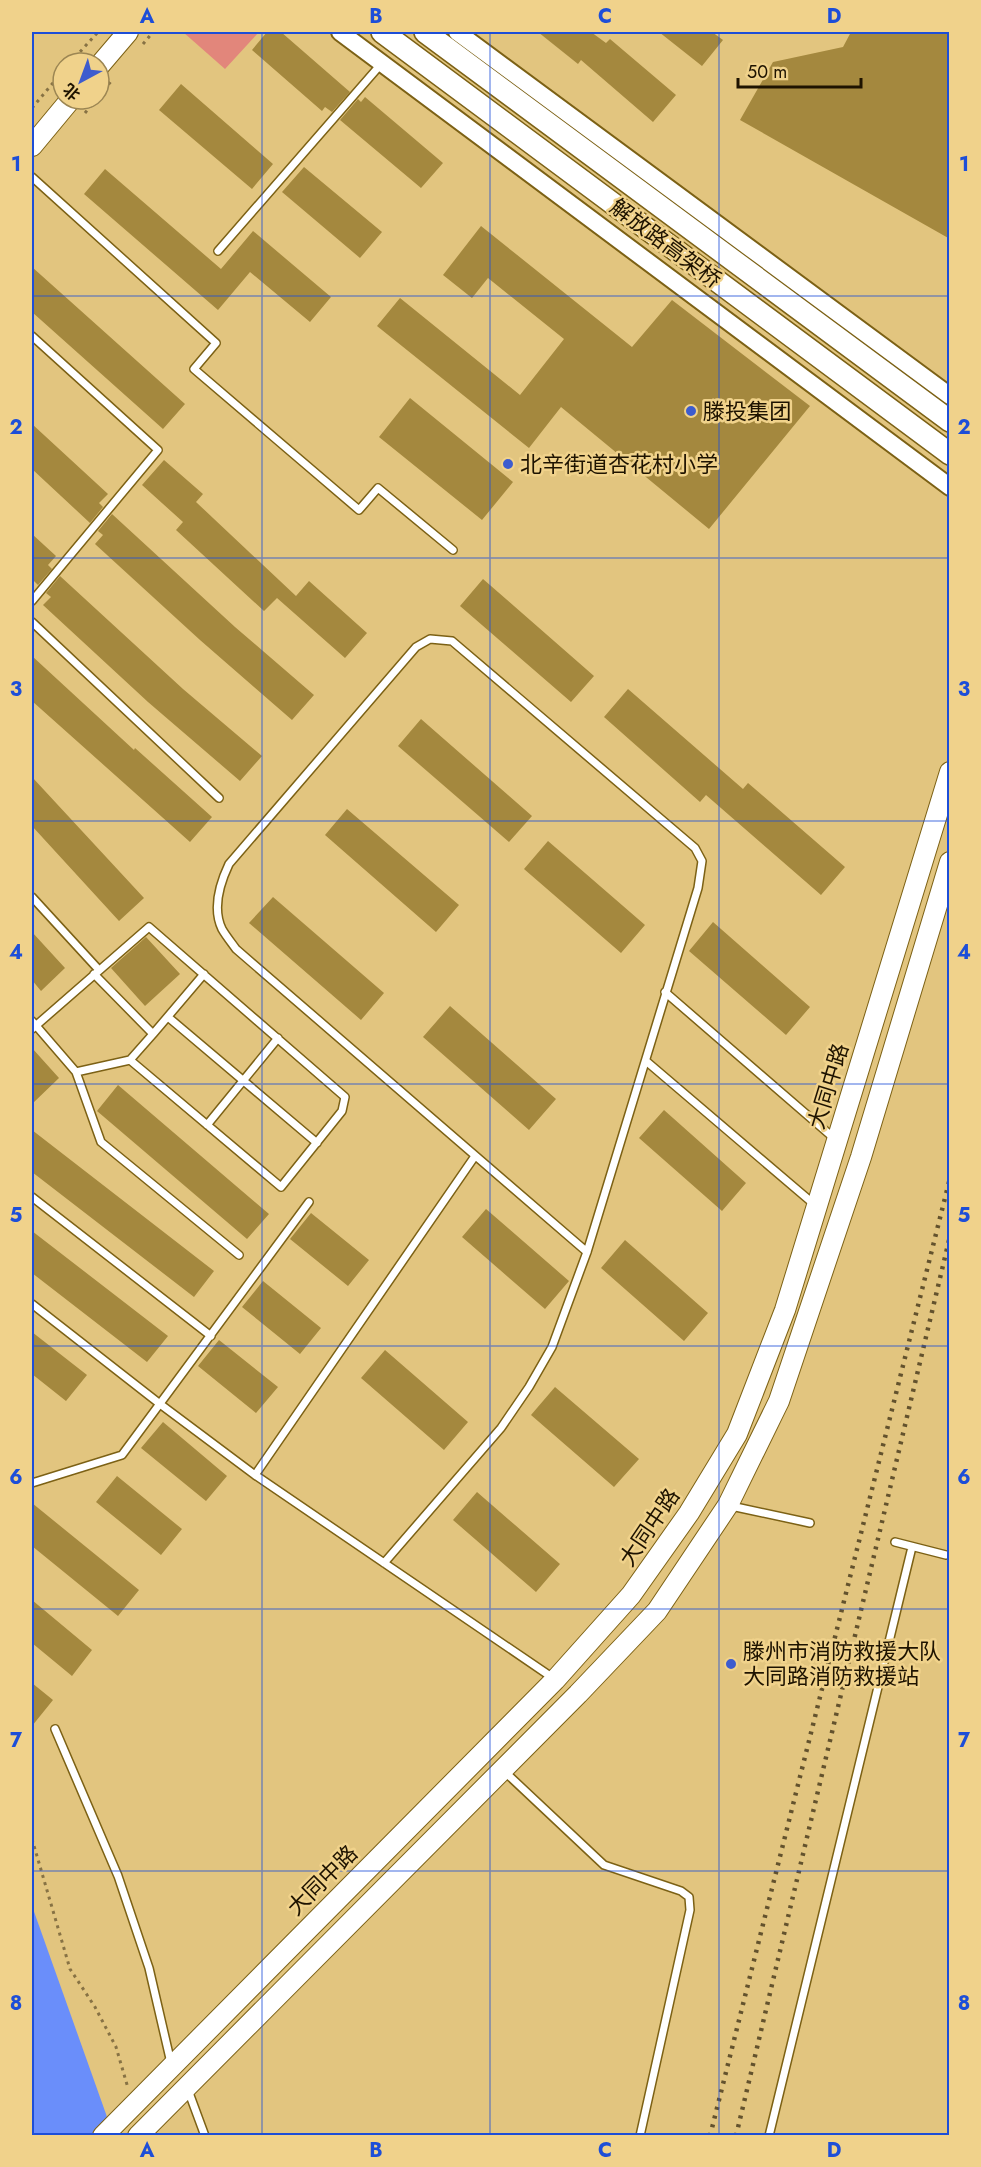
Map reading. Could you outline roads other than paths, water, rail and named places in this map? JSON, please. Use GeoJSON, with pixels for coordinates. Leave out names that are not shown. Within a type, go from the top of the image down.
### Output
{"type":"FeatureCollection","features":[{"type":"Feature","properties":{"kind":"main road"},"geometry":{"type":"LineString","coordinates":[[111,52],[128,32]]}},
{"type":"Feature","properties":{"kind":"main road","name":"解放路高架桥"},"geometry":{"type":"LineString","coordinates":[[382,32],[950,454]]}},
{"type":"Feature","properties":{"kind":"main road","name":"解放路高架桥"},"geometry":{"type":"LineString","coordinates":[[424,32],[950,421]]}},
{"type":"Feature","properties":{"kind":"main road"},"geometry":{"type":"LineString","coordinates":[[32,146],[61,111]]}},
{"type":"Feature","properties":{"kind":"main road","name":"大同中路"},"geometry":{"type":"LineString","coordinates":[[103,2136],[132,2104],[555,1680],[631,1595],[689,1513],[736,1434],[785,1310],[950,772]]}},
{"type":"Feature","properties":{"kind":"main road"},"geometry":{"type":"LineString","coordinates":[[143,2130],[503,1770],[657,1611],[728,1505],[779,1401],[861,1157],[950,862]]}},
{"type":"Feature","properties":{"kind":"street"},"geometry":{"type":"LineString","coordinates":[[340,32],[950,487]]}},
{"type":"Feature","properties":{"kind":"street"},"geometry":{"type":"LineString","coordinates":[[457,32],[950,396]]}},
{"type":"Feature","properties":{"kind":"lane"},"geometry":{"type":"LineString","coordinates":[[218,251],[382,63]]}},
{"type":"Feature","properties":{"kind":"lane"},"geometry":{"type":"LineString","coordinates":[[32,177],[216,343],[194,369],[359,510],[378,488],[453,550]]}},
{"type":"Feature","properties":{"kind":"lane"},"geometry":{"type":"LineString","coordinates":[[32,336],[158,450],[32,602]]}},
{"type":"Feature","properties":{"kind":"lane"},"geometry":{"type":"LineString","coordinates":[[32,622],[219,798]]}},
{"type":"Feature","properties":{"kind":"lane"},"geometry":{"type":"LineString","coordinates":[[384,1563],[501,1428],[529,1387],[552,1347],[587,1252],[646,1061],[698,888],[702,861],[695,848],[452,641],[430,639],[416,647],[229,864],[220,884],[218,903],[221,927],[236,949],[587,1252]]}},
{"type":"Feature","properties":{"kind":"lane"},"geometry":{"type":"LineString","coordinates":[[32,897],[153,1034]]}},
{"type":"Feature","properties":{"kind":"lane"},"geometry":{"type":"LineString","coordinates":[[130,1060],[281,1187],[342,1111],[345,1097],[149,927],[33,1025],[76,1072],[101,1142],[239,1254]]}},
{"type":"Feature","properties":{"kind":"lane"},"geometry":{"type":"LineString","coordinates":[[76,1072],[130,1060],[204,974]]}},
{"type":"Feature","properties":{"kind":"lane"},"geometry":{"type":"LineString","coordinates":[[665,992],[837,1141]]}},
{"type":"Feature","properties":{"kind":"lane"},"geometry":{"type":"LineString","coordinates":[[168,1017],[317,1143]]}},
{"type":"Feature","properties":{"kind":"lane"},"geometry":{"type":"LineString","coordinates":[[207,1125],[278,1038]]}},
{"type":"Feature","properties":{"kind":"lane"},"geometry":{"type":"LineString","coordinates":[[646,1061],[817,1206]]}},
{"type":"Feature","properties":{"kind":"lane"},"geometry":{"type":"LineString","coordinates":[[255,1475],[476,1156]]}},
{"type":"Feature","properties":{"kind":"lane"},"geometry":{"type":"LineString","coordinates":[[32,1197],[211,1336]]}},
{"type":"Feature","properties":{"kind":"lane"},"geometry":{"type":"LineString","coordinates":[[32,1483],[122,1455],[309,1202]]}},
{"type":"Feature","properties":{"kind":"lane"},"geometry":{"type":"LineString","coordinates":[[32,1304],[255,1475],[555,1680]]}},
{"type":"Feature","properties":{"kind":"lane"},"geometry":{"type":"LineString","coordinates":[[728,1505],[810,1523]]}},
{"type":"Feature","properties":{"kind":"lane"},"geometry":{"type":"LineString","coordinates":[[896,1542],[946,1556]]}},
{"type":"Feature","properties":{"kind":"lane"},"geometry":{"type":"LineString","coordinates":[[769,2136],[912,1547]]}},
{"type":"Feature","properties":{"kind":"lane"},"geometry":{"type":"LineString","coordinates":[[55,1729],[118,1876],[149,1968],[171,2065]]}},
{"type":"Feature","properties":{"kind":"lane"},"geometry":{"type":"LineString","coordinates":[[503,1770],[604,1865],[681,1891],[689,1897],[690,1910],[640,2136]]}},
{"type":"Feature","properties":{"kind":"lane"},"geometry":{"type":"LineString","coordinates":[[186,2086],[205,2136]]}},
{"type":"Feature","properties":{"kind":"water"},"geometry":{"type":"Polygon","coordinates":[[[32,1906],[106,2114],[112,2135],[32,2135],[32,1906]]]}},
{"type":"Feature","properties":{"kind":"railway"},"geometry":{"type":"LineString","coordinates":[[710,2136],[950,1178]]}},
{"type":"Feature","properties":{"kind":"railway"},"geometry":{"type":"LineString","coordinates":[[736,2136],[950,1236]]}},
{"type":"Feature","properties":{"kind":"place","name":"滕投集团"},"geometry":{"type":"Point","coordinates":[691,411]}},
{"type":"Feature","properties":{"kind":"place","name":"北辛街道杏花村小学"},"geometry":{"type":"Point","coordinates":[508,464]}},
{"type":"Feature","properties":{"kind":"place","name":"滕州市消防救援大队 大同路消防救援站"},"geometry":{"type":"Point","coordinates":[731,1664]}}]}
